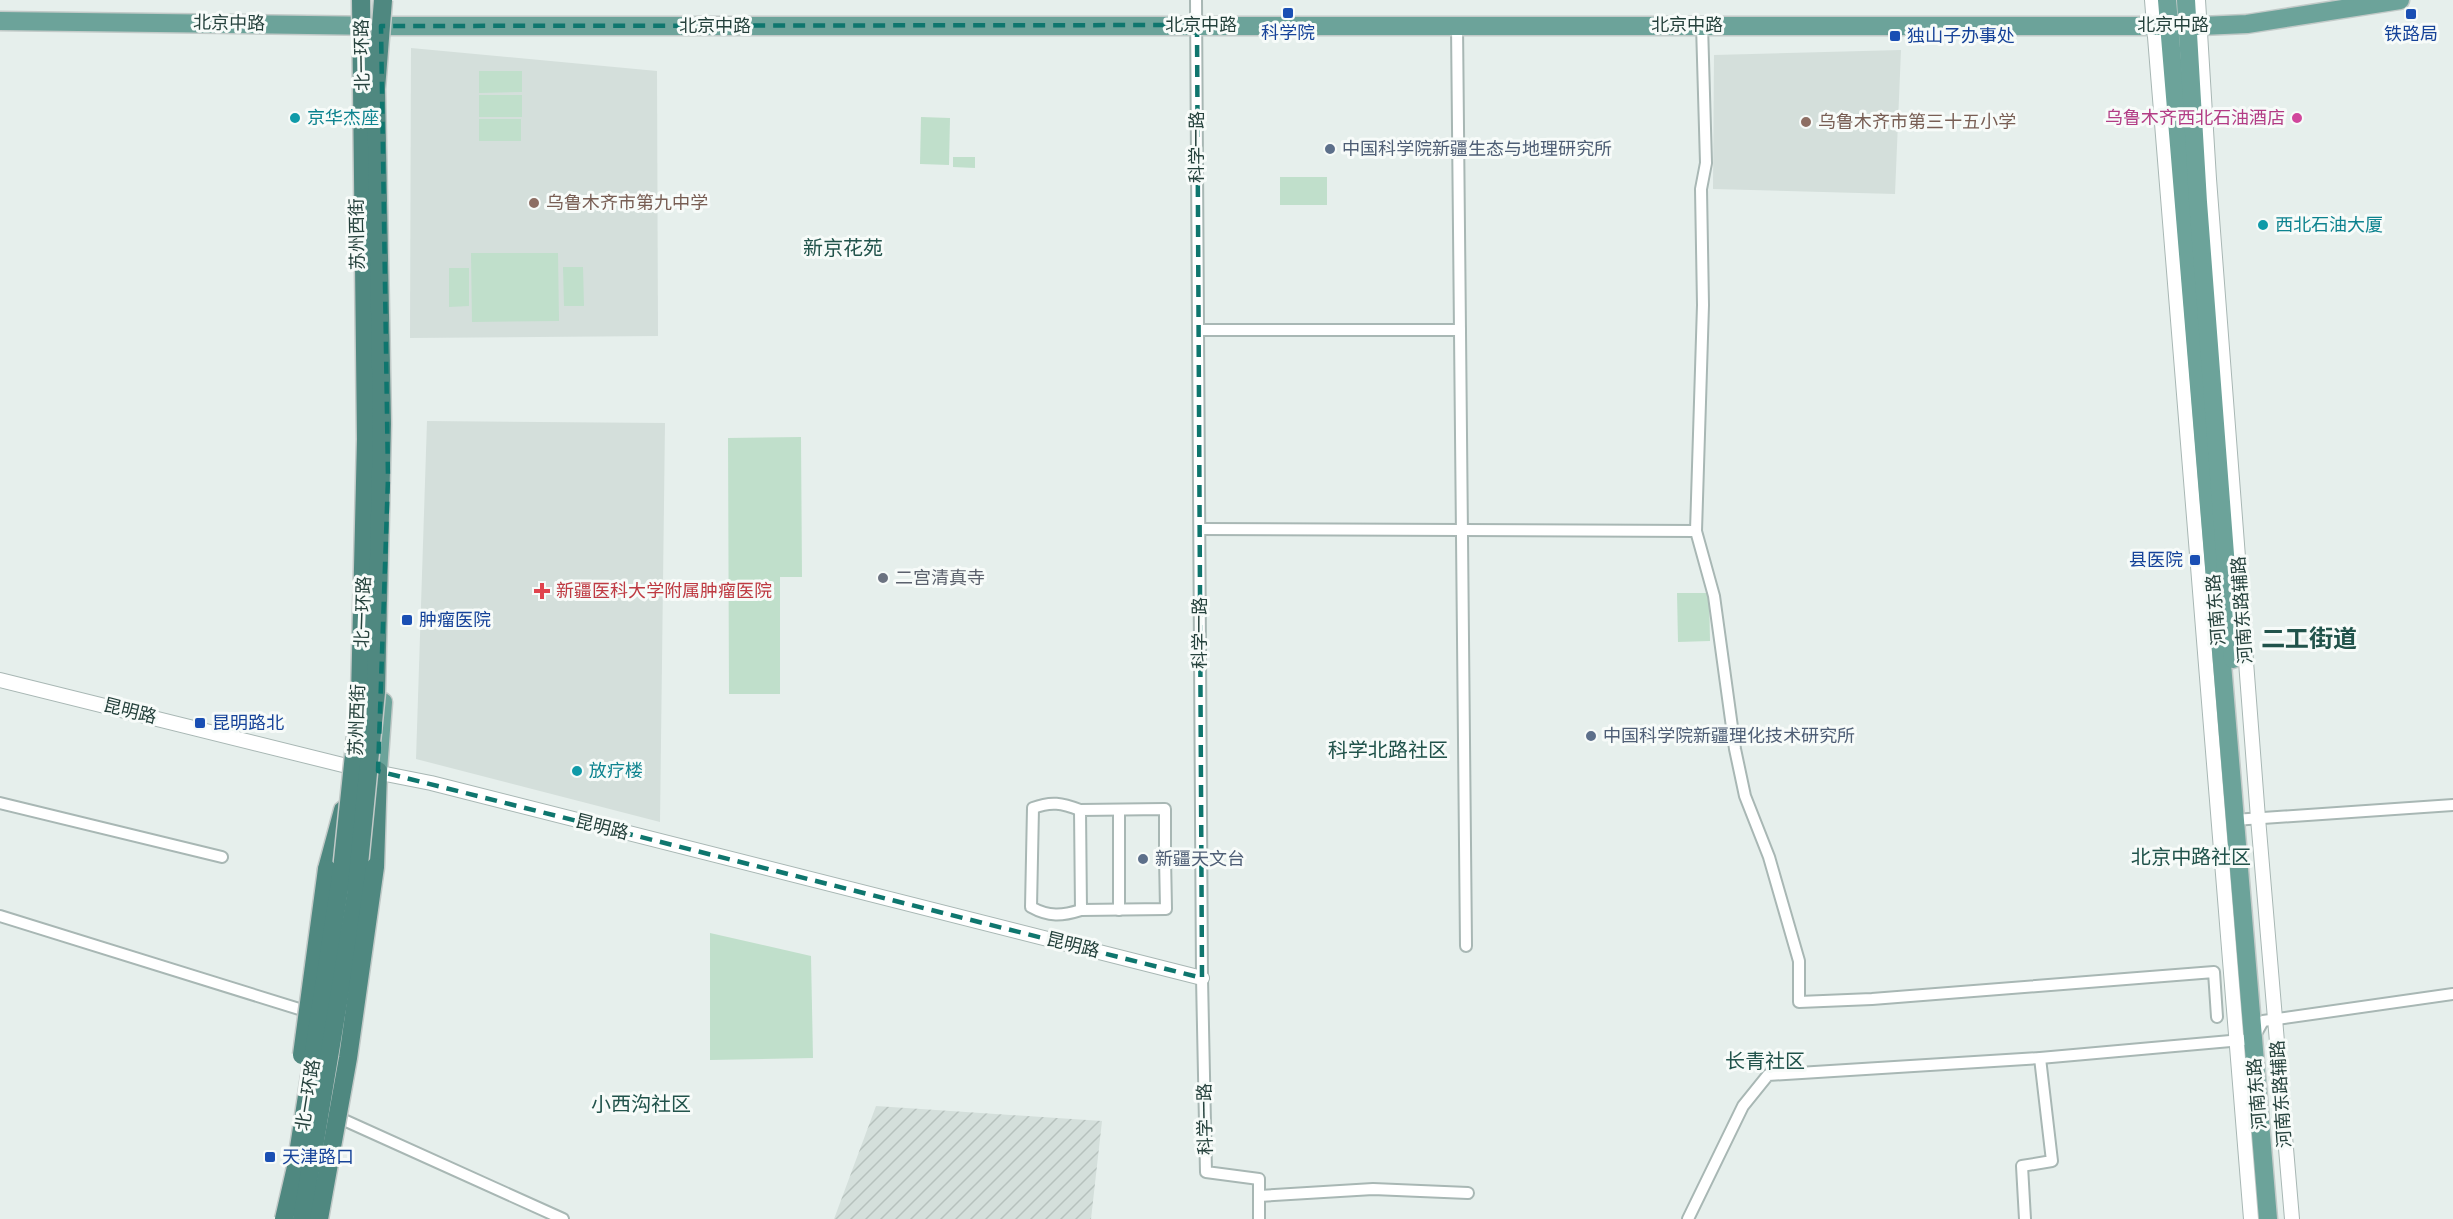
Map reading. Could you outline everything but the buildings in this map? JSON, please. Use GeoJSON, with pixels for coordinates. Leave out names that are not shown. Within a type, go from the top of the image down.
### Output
{"type":"FeatureCollection","features":[{"type":"Feature","properties":{"kind":"highway","name":"北一环路"},"geometry":{"type":"LineString","coordinates":[[286,1219],[342,870],[360,697],[366,439],[359,0]]}},
{"type":"Feature","properties":{"kind":"highway","name":"北一环路"},"geometry":{"type":"LineString","coordinates":[[302,1219],[325,1095],[356,895],[376,692],[382,424],[376,89],[382,0]]}},
{"type":"Feature","properties":{"kind":"highway"},"geometry":{"type":"LineString","coordinates":[[272,1219],[288,1144],[327,869],[355,768]]}},
{"type":"Feature","properties":{"kind":"highway"},"geometry":{"type":"LineString","coordinates":[[319,1219],[348,1058],[375,867],[378,771]]}},
{"type":"Feature","properties":{"kind":"main road","name":"苏州西街"},"geometry":{"type":"LineString","coordinates":[[286,1219],[326,1017],[341,915],[359,702],[357,24],[359,0]]}},
{"type":"Feature","properties":{"kind":"main road","name":"苏州西街"},"geometry":{"type":"LineString","coordinates":[[306,1219],[348,1021],[370,868],[383,709],[388,478],[382,0]]}},
{"type":"Feature","properties":{"kind":"main road","name":"河南东路"},"geometry":{"type":"LineString","coordinates":[[2167,0],[2161,25],[2269,1020],[2278,1219]]}},
{"type":"Feature","properties":{"kind":"main road","name":"河南东路"},"geometry":{"type":"LineString","coordinates":[[2186,0],[2194,26],[2198,202],[2246,819],[2245,1040],[2268,1219]]}},
{"type":"Feature","properties":{"kind":"main road","name":"北京中路"},"geometry":{"type":"LineString","coordinates":[[0,21],[381,26],[2194,26],[2247,24],[2400,0]]}},
{"type":"Feature","properties":{"kind":"street","name":"科学一路"},"geometry":{"type":"LineString","coordinates":[[1196,0],[1202,978],[1206,1172],[1259,1179],[1259,1196]]}},
{"type":"Feature","properties":{"kind":"street"},"geometry":{"type":"LineString","coordinates":[[2152,0],[2161,25],[2245,1040],[2251,1219]]}},
{"type":"Feature","properties":{"kind":"street"},"geometry":{"type":"LineString","coordinates":[[2194,26],[2198,0]]}},
{"type":"Feature","properties":{"kind":"street"},"geometry":{"type":"LineString","coordinates":[[1457,25],[1466,946]]}},
{"type":"Feature","properties":{"kind":"street"},"geometry":{"type":"LineString","coordinates":[[1702,25],[1706,163],[1701,189],[1703,305],[1696,531],[1714,596],[1745,796],[1769,857],[1799,961],[1799,1002],[1872,999],[2214,972],[2217,1017]]}},
{"type":"Feature","properties":{"kind":"street"},"geometry":{"type":"LineString","coordinates":[[1198,330],[1460,330]]}},
{"type":"Feature","properties":{"kind":"street"},"geometry":{"type":"LineString","coordinates":[[1200,529],[1696,531]]}},
{"type":"Feature","properties":{"kind":"street","name":"昆明路"},"geometry":{"type":"LineString","coordinates":[[0,680],[355,768],[378,771],[1202,978]]}},
{"type":"Feature","properties":{"kind":"street"},"geometry":{"type":"LineString","coordinates":[[0,803],[222,857]]}},
{"type":"Feature","properties":{"kind":"street"},"geometry":{"type":"LineString","coordinates":[[1047,803],[1062,803],[1080,810],[1165,809],[1166,909],[1081,910],[1065,915],[1045,915],[1031,907],[1033,808],[1047,803]]}},
{"type":"Feature","properties":{"kind":"street"},"geometry":{"type":"LineString","coordinates":[[2246,819],[2453,805]]}},
{"type":"Feature","properties":{"kind":"street"},"geometry":{"type":"LineString","coordinates":[[1080,810],[1081,910]]}},
{"type":"Feature","properties":{"kind":"street"},"geometry":{"type":"LineString","coordinates":[[1119,810],[1119,910]]}},
{"type":"Feature","properties":{"kind":"street"},"geometry":{"type":"LineString","coordinates":[[1165,857],[1202,856]]}},
{"type":"Feature","properties":{"kind":"street"},"geometry":{"type":"LineString","coordinates":[[0,916],[326,1017]]}},
{"type":"Feature","properties":{"kind":"street"},"geometry":{"type":"LineString","coordinates":[[1688,1219],[1743,1106],[1768,1075],[2040,1058],[2245,1040],[2269,1020],[2453,994]]}},
{"type":"Feature","properties":{"kind":"street","name":"河南东路辅路"},"geometry":{"type":"LineString","coordinates":[[2269,1020],[2292,1219]]}},
{"type":"Feature","properties":{"kind":"street"},"geometry":{"type":"LineString","coordinates":[[2025,1219],[2022,1166],[2052,1161],[2040,1058]]}},
{"type":"Feature","properties":{"kind":"street"},"geometry":{"type":"LineString","coordinates":[[329,1113],[563,1219]]}},
{"type":"Feature","properties":{"kind":"street"},"geometry":{"type":"LineString","coordinates":[[1259,1219],[1259,1196],[1373,1189],[1468,1193]]}},
{"type":"Feature","properties":{"kind":"highlighted area"},"geometry":{"type":"Polygon","coordinates":[[[1197,25],[1202,978],[378,771],[388,478],[381,26],[1197,25]]]}},
{"type":"Feature","properties":{"kind":"shaded area","name":"乌鲁木齐市第九中学"},"geometry":{"type":"Polygon","coordinates":[[[411,48],[657,71],[658,336],[410,338],[411,48]]]}},
{"type":"Feature","properties":{"kind":"shaded area","name":"乌鲁木齐市第三十五小学"},"geometry":{"type":"Polygon","coordinates":[[[1901,50],[1895,194],[1713,189],[1714,55],[1901,50]]]}},
{"type":"Feature","properties":{"kind":"shaded area","name":"新疆医科大学附属肿瘤医院"},"geometry":{"type":"Polygon","coordinates":[[[427,421],[665,423],[660,822],[416,759],[427,421]]]}},
{"type":"Feature","properties":{"kind":"shaded area"},"geometry":{"type":"Polygon","coordinates":[[[876,1106],[1102,1121],[1091,1219],[834,1219],[876,1106]]]}},
{"type":"Feature","properties":{"kind":"green space"},"geometry":{"type":"Polygon","coordinates":[[[479,71],[522,71],[522,92],[479,93],[479,71]]]}},
{"type":"Feature","properties":{"kind":"green space"},"geometry":{"type":"Polygon","coordinates":[[[479,95],[522,95],[522,117],[479,117],[479,95]]]}},
{"type":"Feature","properties":{"kind":"green space"},"geometry":{"type":"Polygon","coordinates":[[[921,117],[950,118],[949,165],[920,164],[921,117]]]}},
{"type":"Feature","properties":{"kind":"green space"},"geometry":{"type":"Polygon","coordinates":[[[479,119],[521,119],[521,141],[479,141],[479,119]]]}},
{"type":"Feature","properties":{"kind":"green space"},"geometry":{"type":"Polygon","coordinates":[[[953,157],[975,157],[975,168],[953,167],[953,157]]]}},
{"type":"Feature","properties":{"kind":"green space"},"geometry":{"type":"Polygon","coordinates":[[[1280,177],[1327,177],[1327,205],[1280,205],[1280,177]]]}},
{"type":"Feature","properties":{"kind":"green space"},"geometry":{"type":"Polygon","coordinates":[[[471,253],[558,253],[559,321],[472,322],[471,253]]]}},
{"type":"Feature","properties":{"kind":"green space"},"geometry":{"type":"Polygon","coordinates":[[[563,267],[583,267],[584,306],[564,306],[563,267]]]}},
{"type":"Feature","properties":{"kind":"green space"},"geometry":{"type":"Polygon","coordinates":[[[449,268],[469,268],[469,306],[449,307],[449,268]]]}},
{"type":"Feature","properties":{"kind":"green space"},"geometry":{"type":"Polygon","coordinates":[[[801,437],[802,577],[780,577],[780,694],[729,694],[728,438],[801,437]]]}},
{"type":"Feature","properties":{"kind":"green space"},"geometry":{"type":"Polygon","coordinates":[[[1677,593],[1709,593],[1710,641],[1678,642],[1677,593]]]}},
{"type":"Feature","properties":{"kind":"green space"},"geometry":{"type":"Polygon","coordinates":[[[710,933],[811,956],[813,1058],[710,1060],[710,933]]]}},
{"type":"Feature","properties":{"kind":"place","name":"科学院"},"geometry":{"type":"Point","coordinates":[1288,13]}},
{"type":"Feature","properties":{"kind":"place","name":"铁路局"},"geometry":{"type":"Point","coordinates":[2411,14]}},
{"type":"Feature","properties":{"kind":"place","name":"独山子办事处"},"geometry":{"type":"Point","coordinates":[1895,36]}},
{"type":"Feature","properties":{"kind":"place","name":"京华杰座"},"geometry":{"type":"Point","coordinates":[295,118]}},
{"type":"Feature","properties":{"kind":"place","name":"乌鲁木齐西北石油酒店"},"geometry":{"type":"Point","coordinates":[2297,118]}},
{"type":"Feature","properties":{"kind":"place","name":"乌鲁木齐市第三十五小学"},"geometry":{"type":"Point","coordinates":[1806,122]}},
{"type":"Feature","properties":{"kind":"place","name":"中国科学院新疆生态与地理研究所"},"geometry":{"type":"Point","coordinates":[1330,149]}},
{"type":"Feature","properties":{"kind":"place","name":"乌鲁木齐市第九中学"},"geometry":{"type":"Point","coordinates":[534,203]}},
{"type":"Feature","properties":{"kind":"place","name":"西北石油大厦"},"geometry":{"type":"Point","coordinates":[2263,225]}},
{"type":"Feature","properties":{"kind":"place","name":"县医院"},"geometry":{"type":"Point","coordinates":[2195,560]}},
{"type":"Feature","properties":{"kind":"place","name":"二宫清真寺"},"geometry":{"type":"Point","coordinates":[883,578]}},
{"type":"Feature","properties":{"kind":"place","name":"新疆医科大学附属肿瘤医院"},"geometry":{"type":"Point","coordinates":[542,591]}},
{"type":"Feature","properties":{"kind":"place","name":"肿瘤医院"},"geometry":{"type":"Point","coordinates":[407,620]}},
{"type":"Feature","properties":{"kind":"place","name":"昆明路北"},"geometry":{"type":"Point","coordinates":[200,723]}},
{"type":"Feature","properties":{"kind":"place","name":"中国科学院新疆理化技术研究所"},"geometry":{"type":"Point","coordinates":[1591,736]}},
{"type":"Feature","properties":{"kind":"place","name":"放疗楼"},"geometry":{"type":"Point","coordinates":[577,771]}},
{"type":"Feature","properties":{"kind":"place","name":"新疆天文台"},"geometry":{"type":"Point","coordinates":[1143,859]}},
{"type":"Feature","properties":{"kind":"place","name":"天津路口"},"geometry":{"type":"Point","coordinates":[270,1157]}},
{"type":"Feature","properties":{"kind":"district","name":"新京花苑"},"geometry":{"type":"Point","coordinates":[843,248]}},
{"type":"Feature","properties":{"kind":"district","name":"二工街道"},"geometry":{"type":"Point","coordinates":[2309,639]}},
{"type":"Feature","properties":{"kind":"district","name":"科学北路社区"},"geometry":{"type":"Point","coordinates":[1388,750]}},
{"type":"Feature","properties":{"kind":"district","name":"北京中路社区"},"geometry":{"type":"Point","coordinates":[2191,857]}},
{"type":"Feature","properties":{"kind":"district","name":"长青社区"},"geometry":{"type":"Point","coordinates":[1765,1061]}},
{"type":"Feature","properties":{"kind":"district","name":"小西沟社区"},"geometry":{"type":"Point","coordinates":[641,1104]}}]}
